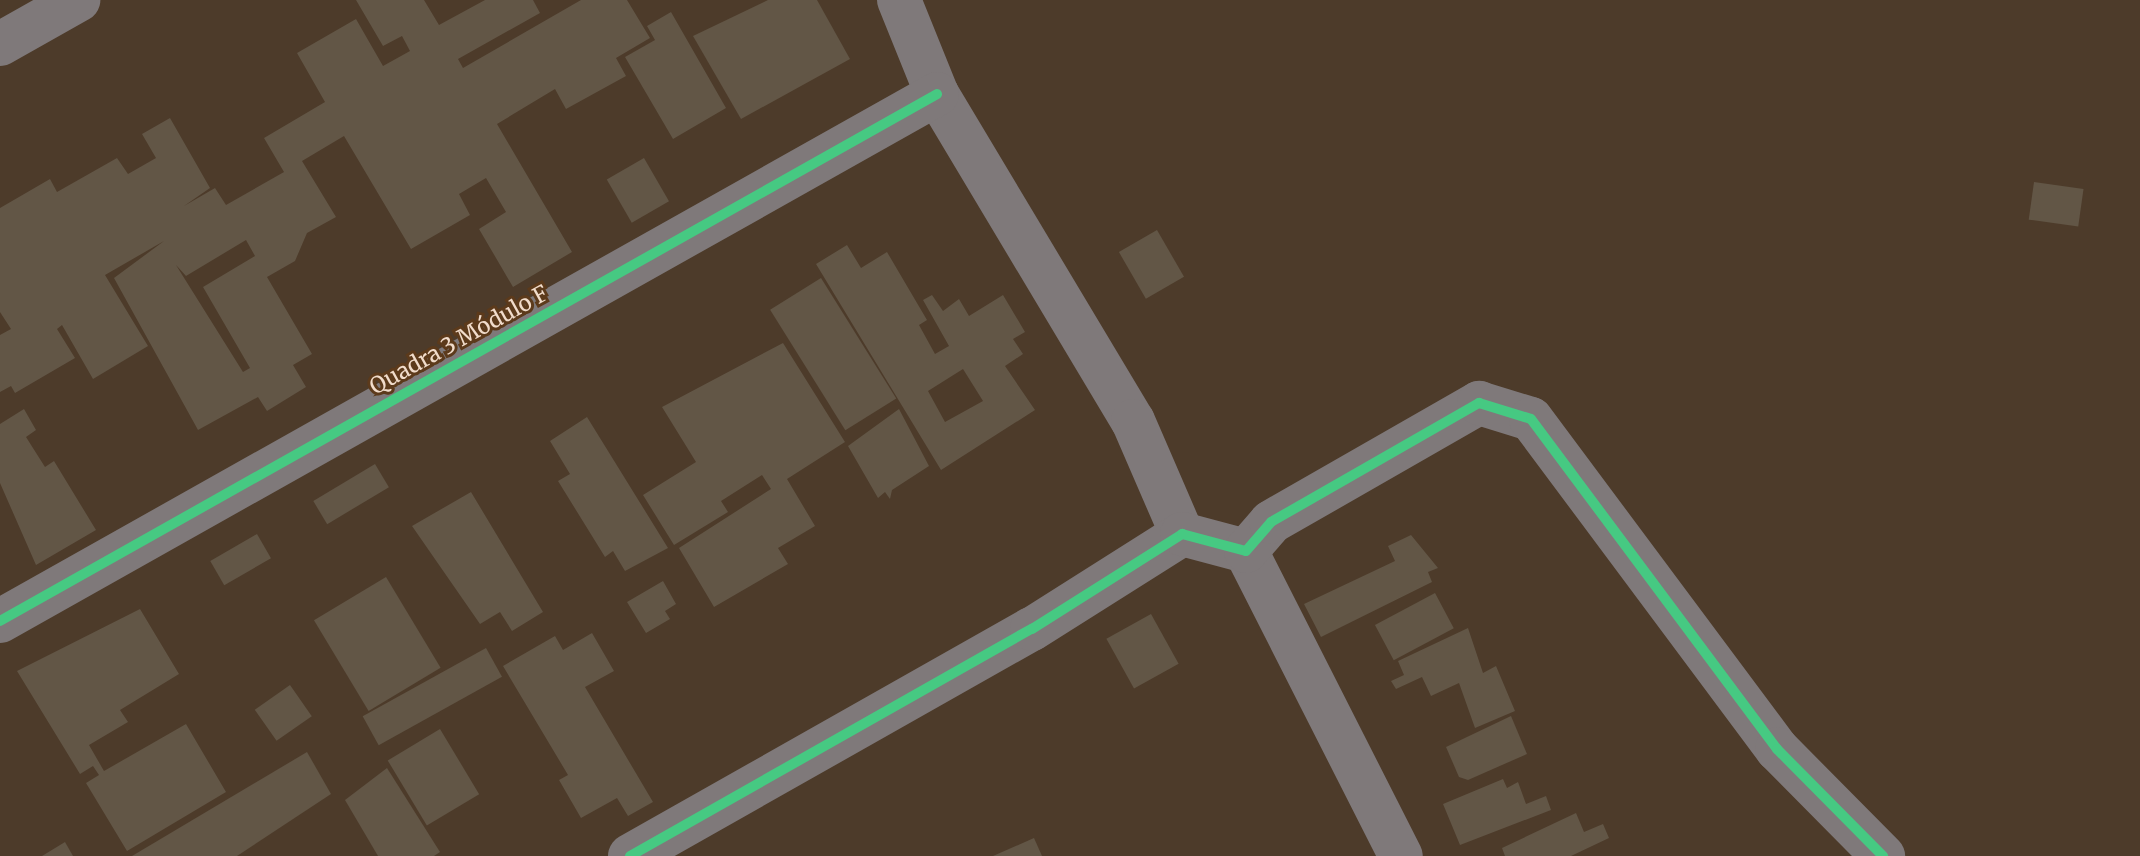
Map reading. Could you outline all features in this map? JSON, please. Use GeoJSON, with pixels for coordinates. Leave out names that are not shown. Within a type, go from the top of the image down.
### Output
{"type":"FeatureCollection","features":[{"type":"Feature","properties":{"kind":"street"},"geometry":{"type":"LineString","coordinates":[[0,44],[78,0]]}},
{"type":"Feature","properties":{"kind":"street"},"geometry":{"type":"LineString","coordinates":[[899,0],[937,94],[1133,421],[1182,534]]}},
{"type":"Feature","properties":{"kind":"street","name":"Quadra 3 Módulo F"},"geometry":{"type":"LineString","coordinates":[[0,621],[937,94]]}},
{"type":"Feature","properties":{"kind":"street"},"geometry":{"type":"LineString","coordinates":[[1246,551],[1271,522],[1479,403],[1531,419],[1777,749],[1883,856]]}},
{"type":"Feature","properties":{"kind":"street"},"geometry":{"type":"LineString","coordinates":[[630,856],[1032,629],[1182,534],[1246,551],[1401,856]]}},
{"type":"Feature","properties":{"kind":"building"},"geometry":{"type":"Polygon","coordinates":[[[356,0],[424,0],[439,25],[485,0],[533,0],[540,13],[458,59],[463,68],[581,0],[627,0],[650,38],[616,58],[626,76],[566,109],[555,89],[497,124],[572,252],[513,287],[479,229],[506,212],[486,178],[459,194],[470,215],[411,249],[344,136],[302,161],[336,217],[307,233],[295,261],[267,277],[312,354],[293,365],[306,387],[267,411],[258,397],[198,430],[114,278],[164,241],[105,275],[148,346],[93,379],[62,325],[57,329],[75,358],[15,393],[11,386],[0,392],[0,335],[11,329],[0,312],[0,208],[50,179],[57,192],[117,158],[128,174],[156,158],[142,134],[170,118],[210,188],[184,206],[215,188],[226,205],[284,172],[264,138],[325,102],[297,53],[356,19],[383,66],[410,51],[402,36],[383,46],[356,0]],[[246,240],[186,276],[176,265],[243,372],[250,368],[203,287],[255,256],[246,240]]]}},
{"type":"Feature","properties":{"kind":"building"},"geometry":{"type":"Polygon","coordinates":[[[768,0],[817,0],[850,59],[741,119],[693,36],[768,0]]]}},
{"type":"Feature","properties":{"kind":"building"},"geometry":{"type":"Polygon","coordinates":[[[671,12],[726,108],[673,139],[625,57],[655,40],[647,26],[671,12]]]}},
{"type":"Feature","properties":{"kind":"building"},"geometry":{"type":"Polygon","coordinates":[[[644,158],[669,201],[632,223],[607,180],[644,158]]]}},
{"type":"Feature","properties":{"kind":"building"},"geometry":{"type":"Polygon","coordinates":[[[2034,182],[2084,189],[2078,227],[2029,220],[2034,182]]]}},
{"type":"Feature","properties":{"kind":"building"},"geometry":{"type":"Polygon","coordinates":[[[1157,230],[1184,277],[1146,299],[1119,252],[1157,230]]]}},
{"type":"Feature","properties":{"kind":"building"},"geometry":{"type":"Polygon","coordinates":[[[847,245],[861,268],[887,252],[927,320],[919,325],[935,354],[949,346],[923,300],[932,295],[943,311],[959,299],[969,316],[1003,295],[1025,332],[1013,339],[1023,354],[1005,366],[1035,410],[941,470],[816,264],[847,245]],[[963,369],[928,391],[945,422],[983,401],[963,369]]]}},
{"type":"Feature","properties":{"kind":"building"},"geometry":{"type":"Polygon","coordinates":[[[821,278],[896,398],[845,430],[770,310],[821,278]]]}},
{"type":"Feature","properties":{"kind":"building"},"geometry":{"type":"Polygon","coordinates":[[[783,343],[845,442],[787,479],[815,526],[778,548],[788,564],[714,607],[679,548],[771,489],[762,475],[721,501],[728,512],[674,545],[643,495],[696,462],[662,407],[783,343]]]}},
{"type":"Feature","properties":{"kind":"building"},"geometry":{"type":"Polygon","coordinates":[[[24,409],[36,430],[26,437],[45,467],[54,461],[96,530],[36,565],[0,483],[0,424],[24,409]]]}},
{"type":"Feature","properties":{"kind":"building"},"geometry":{"type":"Polygon","coordinates":[[[899,409],[929,466],[892,490],[890,499],[885,492],[878,498],[848,446],[899,409]]]}},
{"type":"Feature","properties":{"kind":"building"},"geometry":{"type":"Polygon","coordinates":[[[587,417],[668,548],[625,571],[613,551],[605,557],[558,481],[570,474],[550,441],[587,417]]]}},
{"type":"Feature","properties":{"kind":"building"},"geometry":{"type":"Polygon","coordinates":[[[375,464],[389,487],[327,524],[313,501],[375,464]]]}},
{"type":"Feature","properties":{"kind":"building"},"geometry":{"type":"Polygon","coordinates":[[[471,492],[543,612],[512,631],[500,612],[480,624],[412,526],[471,492]]]}},
{"type":"Feature","properties":{"kind":"building"},"geometry":{"type":"Polygon","coordinates":[[[257,534],[271,558],[224,585],[210,561],[257,534]]]}},
{"type":"Feature","properties":{"kind":"building"},"geometry":{"type":"Polygon","coordinates":[[[1411,535],[1438,568],[1428,572],[1432,582],[1321,637],[1304,604],[1395,561],[1388,546],[1411,535]]]}},
{"type":"Feature","properties":{"kind":"building"},"geometry":{"type":"Polygon","coordinates":[[[386,577],[441,668],[369,711],[314,620],[386,577]]]}},
{"type":"Feature","properties":{"kind":"building"},"geometry":{"type":"Polygon","coordinates":[[[663,581],[676,604],[665,611],[670,619],[646,633],[627,602],[663,581]]]}},
{"type":"Feature","properties":{"kind":"building"},"geometry":{"type":"Polygon","coordinates":[[[1435,593],[1454,628],[1394,660],[1375,625],[1435,593]]]}},
{"type":"Feature","properties":{"kind":"building"},"geometry":{"type":"Polygon","coordinates":[[[140,609],[179,674],[120,710],[128,722],[89,745],[104,771],[186,724],[226,792],[127,851],[86,783],[99,775],[93,766],[80,774],[17,671],[140,609]]]}},
{"type":"Feature","properties":{"kind":"building"},"geometry":{"type":"Polygon","coordinates":[[[1151,614],[1179,664],[1134,689],[1106,639],[1151,614]]]}},
{"type":"Feature","properties":{"kind":"building"},"geometry":{"type":"Polygon","coordinates":[[[1468,628],[1483,673],[1496,666],[1515,711],[1475,728],[1459,683],[1431,696],[1422,677],[1396,689],[1391,681],[1404,675],[1398,661],[1468,628]]]}},
{"type":"Feature","properties":{"kind":"building"},"geometry":{"type":"Polygon","coordinates":[[[592,633],[614,671],[585,687],[653,802],[628,816],[617,798],[581,818],[559,780],[568,775],[503,666],[555,636],[563,650],[592,633]]]}},
{"type":"Feature","properties":{"kind":"building"},"geometry":{"type":"Polygon","coordinates":[[[486,648],[502,677],[379,745],[363,716],[486,648]]]}},
{"type":"Feature","properties":{"kind":"building"},"geometry":{"type":"Polygon","coordinates":[[[290,685],[312,716],[277,741],[255,710],[290,685]]]}},
{"type":"Feature","properties":{"kind":"building"},"geometry":{"type":"Polygon","coordinates":[[[1511,716],[1527,754],[1468,780],[1459,777],[1446,747],[1511,716]]]}},
{"type":"Feature","properties":{"kind":"building"},"geometry":{"type":"Polygon","coordinates":[[[440,729],[479,794],[427,826],[388,760],[440,729]]]}},
{"type":"Feature","properties":{"kind":"building"},"geometry":{"type":"Polygon","coordinates":[[[307,752],[331,794],[237,856],[132,856],[307,752]]]}},
{"type":"Feature","properties":{"kind":"building"},"geometry":{"type":"Polygon","coordinates":[[[387,768],[440,852],[434,856],[378,856],[345,800],[387,768]]]}},
{"type":"Feature","properties":{"kind":"building"},"geometry":{"type":"Polygon","coordinates":[[[1503,779],[1507,788],[1518,782],[1526,804],[1546,796],[1551,810],[1460,845],[1443,804],[1503,779]]]}},
{"type":"Feature","properties":{"kind":"building"},"geometry":{"type":"Polygon","coordinates":[[[1576,813],[1584,832],[1603,824],[1609,838],[1571,856],[1505,856],[1502,848],[1576,813]]]}},
{"type":"Feature","properties":{"kind":"building"},"geometry":{"type":"Polygon","coordinates":[[[1034,838],[1042,856],[993,856],[1034,838]]]}},
{"type":"Feature","properties":{"kind":"building"},"geometry":{"type":"Polygon","coordinates":[[[65,842],[73,856],[42,856],[65,842]]]}},
{"type":"Feature","properties":{"kind":"cycle path"},"geometry":{"type":"LineString","coordinates":[[0,621],[937,94]]}},
{"type":"Feature","properties":{"kind":"cycle path"},"geometry":{"type":"LineString","coordinates":[[630,856],[1032,629],[1182,534],[1246,551],[1271,522],[1479,403],[1531,419],[1777,749],[1883,856]]}}]}
